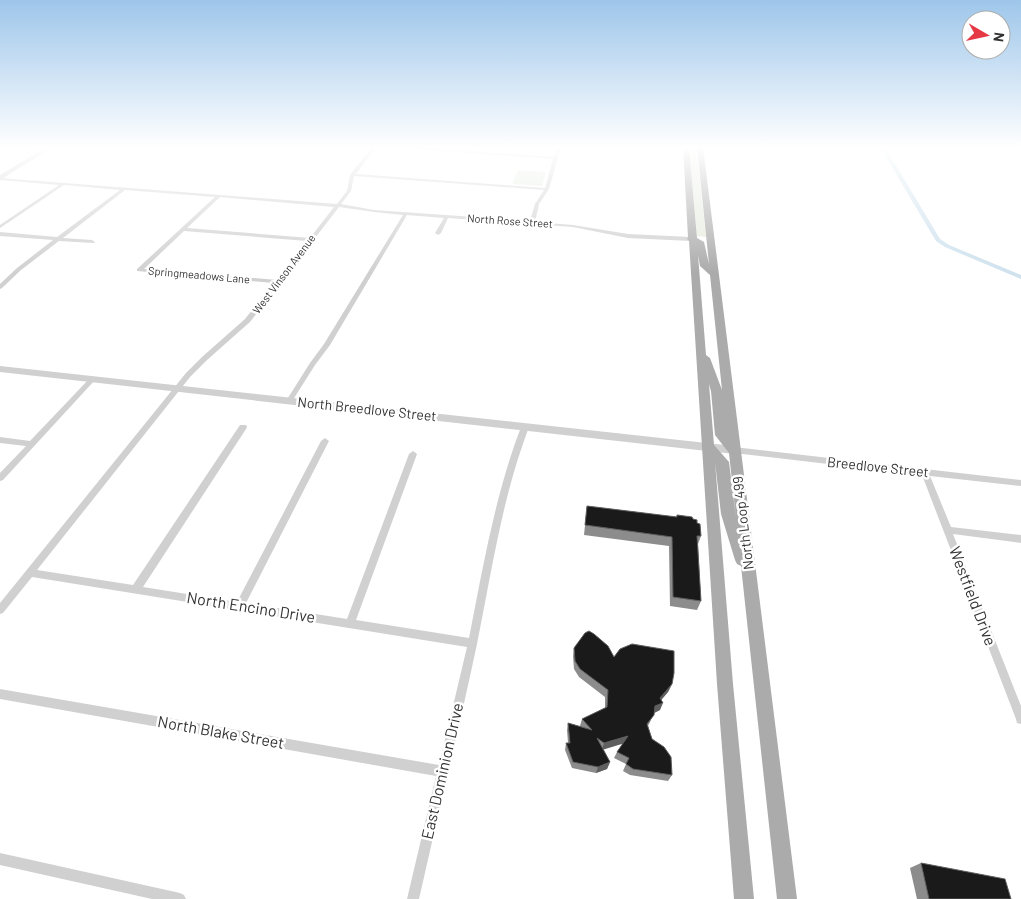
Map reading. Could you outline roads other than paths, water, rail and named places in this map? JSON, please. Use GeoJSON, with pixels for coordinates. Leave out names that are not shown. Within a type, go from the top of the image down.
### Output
{"type":"FeatureCollection","features":[{"type":"Feature","properties":{"kind":"main road","name":"North Loop 499"},"geometry":{"type":"LineString","coordinates":[[688,189],[744,899]]}},
{"type":"Feature","properties":{"kind":"main road","name":"North Loop 499"},"geometry":{"type":"LineString","coordinates":[[705,189],[787,899]]}},
{"type":"Feature","properties":{"kind":"main road"},"geometry":{"type":"LineString","coordinates":[[691,240],[700,242],[705,266],[714,275]]}},
{"type":"Feature","properties":{"kind":"main road"},"geometry":{"type":"LineString","coordinates":[[700,347],[717,391],[721,435],[734,450]]}},
{"type":"Feature","properties":{"kind":"main road"},"geometry":{"type":"LineString","coordinates":[[708,448],[723,462],[728,514],[751,588]]}},
{"type":"Feature","properties":{"kind":"street"},"geometry":{"type":"LineString","coordinates":[[0,227],[56,189]]}},
{"type":"Feature","properties":{"kind":"street"},"geometry":{"type":"LineString","coordinates":[[0,287],[19,269],[124,189]]}},
{"type":"Feature","properties":{"kind":"street","name":"North Rose Street"},"geometry":{"type":"LineString","coordinates":[[136,189],[583,227],[628,236],[691,240]]}},
{"type":"Feature","properties":{"kind":"street","name":"West Vinson Avenue"},"geometry":{"type":"LineString","coordinates":[[0,610],[202,360],[248,322],[349,189]]}},
{"type":"Feature","properties":{"kind":"street"},"geometry":{"type":"LineString","coordinates":[[532,223],[537,204],[547,189]]}},
{"type":"Feature","properties":{"kind":"street","name":"Springmeadows Lane"},"geometry":{"type":"LineString","coordinates":[[219,196],[139,270],[278,282]]}},
{"type":"Feature","properties":{"kind":"street"},"geometry":{"type":"LineString","coordinates":[[289,400],[312,364],[327,345],[406,213]]}},
{"type":"Feature","properties":{"kind":"street"},"geometry":{"type":"LineString","coordinates":[[438,233],[446,216]]}},
{"type":"Feature","properties":{"kind":"street"},"geometry":{"type":"LineString","coordinates":[[182,230],[310,240]]}},
{"type":"Feature","properties":{"kind":"street"},"geometry":{"type":"LineString","coordinates":[[0,234],[92,242]]}},
{"type":"Feature","properties":{"kind":"street","name":"North Breedlove Street"},"geometry":{"type":"LineString","coordinates":[[0,369],[734,450]]}},
{"type":"Feature","properties":{"kind":"street"},"geometry":{"type":"LineString","coordinates":[[0,478],[92,380]]}},
{"type":"Feature","properties":{"kind":"street"},"geometry":{"type":"LineString","coordinates":[[136,589],[243,427]]}},
{"type":"Feature","properties":{"kind":"street","name":"East Dominion Drive"},"geometry":{"type":"LineString","coordinates":[[413,899],[472,643],[505,482],[525,427]]}},
{"type":"Feature","properties":{"kind":"street"},"geometry":{"type":"LineString","coordinates":[[0,440],[32,444]]}},
{"type":"Feature","properties":{"kind":"street"},"geometry":{"type":"LineString","coordinates":[[240,606],[326,442]]}},
{"type":"Feature","properties":{"kind":"street","name":"Breedlove Street"},"geometry":{"type":"LineString","coordinates":[[734,450],[1021,483]]}},
{"type":"Feature","properties":{"kind":"street"},"geometry":{"type":"LineString","coordinates":[[350,623],[413,454]]}},
{"type":"Feature","properties":{"kind":"street","name":"Westfield Drive"},"geometry":{"type":"LineString","coordinates":[[925,472],[1021,720]]}},
{"type":"Feature","properties":{"kind":"street"},"geometry":{"type":"LineString","coordinates":[[948,530],[1021,539]]}},
{"type":"Feature","properties":{"kind":"street","name":"North Encino Drive"},"geometry":{"type":"LineString","coordinates":[[30,573],[472,643]]}},
{"type":"Feature","properties":{"kind":"street","name":"North Blake Street"},"geometry":{"type":"LineString","coordinates":[[0,694],[442,771]]}},
{"type":"Feature","properties":{"kind":"street"},"geometry":{"type":"LineString","coordinates":[[0,859],[180,899]]}},
{"type":"Feature","properties":{"kind":"waterway"},"geometry":{"type":"LineString","coordinates":[[907,189],[938,240],[947,246],[1021,277]]}}]}
